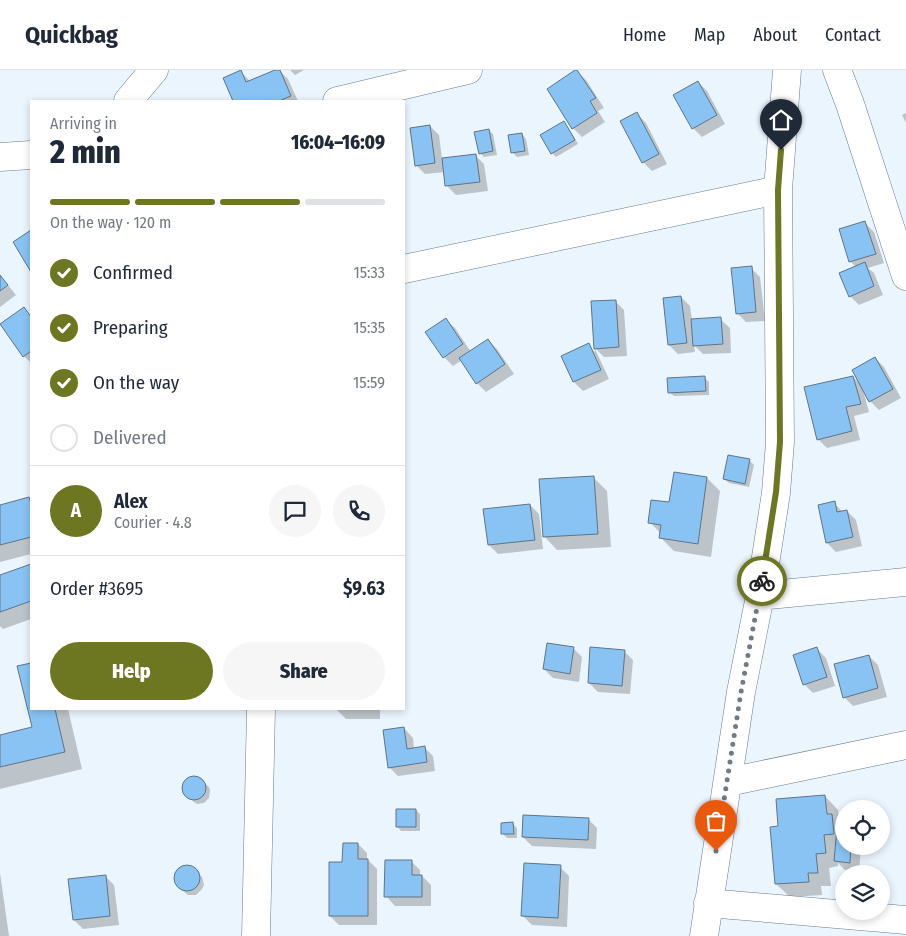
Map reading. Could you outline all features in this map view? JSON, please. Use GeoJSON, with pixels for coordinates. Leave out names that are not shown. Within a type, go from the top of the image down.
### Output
{"type":"FeatureCollection","features":[{"type":"Feature","properties":{"kind":"street"},"geometry":{"type":"LineString","coordinates":[[129,100],[154,70]]}},
{"type":"Feature","properties":{"kind":"street"},"geometry":{"type":"LineString","coordinates":[[341,100],[468,70]]}},
{"type":"Feature","properties":{"kind":"street"},"geometry":{"type":"LineString","coordinates":[[704,936],[741,692],[760,596],[776,492],[780,442],[778,190],[787,70]]}},
{"type":"Feature","properties":{"kind":"street"},"geometry":{"type":"LineString","coordinates":[[837,70],[906,276]]}},
{"type":"Feature","properties":{"kind":"street"},"geometry":{"type":"LineString","coordinates":[[0,157],[30,155]]}},
{"type":"Feature","properties":{"kind":"street"},"geometry":{"type":"LineString","coordinates":[[405,269],[778,190]]}},
{"type":"Feature","properties":{"kind":"street"},"geometry":{"type":"LineString","coordinates":[[760,596],[906,582]]}},
{"type":"Feature","properties":{"kind":"street"},"geometry":{"type":"LineString","coordinates":[[256,936],[261,710]]}},
{"type":"Feature","properties":{"kind":"street"},"geometry":{"type":"LineString","coordinates":[[728,782],[906,746]]}},
{"type":"Feature","properties":{"kind":"street"},"geometry":{"type":"LineString","coordinates":[[708,903],[906,920]]}},
{"type":"Feature","properties":{"kind":"building"},"geometry":{"type":"Polygon","coordinates":[[[241,70],[246,82],[275,70],[280,70],[291,96],[281,100],[233,100],[223,78],[241,70]]]}},
{"type":"Feature","properties":{"kind":"building"},"geometry":{"type":"Polygon","coordinates":[[[577,70],[596,98],[590,101],[597,113],[572,129],[547,89],[577,70]]]}},
{"type":"Feature","properties":{"kind":"building"},"geometry":{"type":"Polygon","coordinates":[[[698,81],[717,115],[692,129],[673,95],[698,81]]]}},
{"type":"Feature","properties":{"kind":"building"},"geometry":{"type":"Polygon","coordinates":[[[637,112],[659,154],[642,163],[620,121],[637,112]]]}},
{"type":"Feature","properties":{"kind":"building"},"geometry":{"type":"Polygon","coordinates":[[[564,121],[575,140],[551,154],[540,135],[564,121]]]}},
{"type":"Feature","properties":{"kind":"building"},"geometry":{"type":"Polygon","coordinates":[[[430,125],[435,163],[415,166],[410,128],[430,125]]]}},
{"type":"Feature","properties":{"kind":"building"},"geometry":{"type":"Polygon","coordinates":[[[489,129],[493,151],[479,154],[474,132],[489,129]]]}},
{"type":"Feature","properties":{"kind":"building"},"geometry":{"type":"Polygon","coordinates":[[[522,133],[525,151],[511,153],[508,135],[522,133]]]}},
{"type":"Feature","properties":{"kind":"building"},"geometry":{"type":"Polygon","coordinates":[[[476,154],[480,182],[445,186],[442,158],[476,154]]]}},
{"type":"Feature","properties":{"kind":"building"},"geometry":{"type":"Polygon","coordinates":[[[865,221],[876,254],[849,262],[839,229],[865,221]]]}},
{"type":"Feature","properties":{"kind":"building"},"geometry":{"type":"Polygon","coordinates":[[[30,231],[30,270],[13,242],[30,231]]]}},
{"type":"Feature","properties":{"kind":"building"},"geometry":{"type":"Polygon","coordinates":[[[865,262],[874,286],[849,297],[839,273],[865,262]]]}},
{"type":"Feature","properties":{"kind":"building"},"geometry":{"type":"Polygon","coordinates":[[[752,266],[756,312],[736,314],[731,268],[752,266]]]}},
{"type":"Feature","properties":{"kind":"building"},"geometry":{"type":"Polygon","coordinates":[[[0,275],[8,285],[0,291],[0,275]]]}},
{"type":"Feature","properties":{"kind":"building"},"geometry":{"type":"Polygon","coordinates":[[[681,296],[687,343],[668,345],[663,298],[681,296]]]}},
{"type":"Feature","properties":{"kind":"building"},"geometry":{"type":"Polygon","coordinates":[[[616,300],[619,347],[594,349],[591,301],[616,300]]]}},
{"type":"Feature","properties":{"kind":"building"},"geometry":{"type":"Polygon","coordinates":[[[24,307],[30,316],[30,352],[23,357],[0,324],[24,307]]]}},
{"type":"Feature","properties":{"kind":"building"},"geometry":{"type":"Polygon","coordinates":[[[721,317],[723,344],[693,346],[691,319],[721,317]]]}},
{"type":"Feature","properties":{"kind":"building"},"geometry":{"type":"Polygon","coordinates":[[[446,318],[463,344],[443,358],[425,332],[446,318]]]}},
{"type":"Feature","properties":{"kind":"building"},"geometry":{"type":"Polygon","coordinates":[[[488,339],[505,364],[476,384],[459,358],[488,339]]]}},
{"type":"Feature","properties":{"kind":"building"},"geometry":{"type":"Polygon","coordinates":[[[589,343],[601,370],[573,382],[561,356],[589,343]]]}},
{"type":"Feature","properties":{"kind":"building"},"geometry":{"type":"Polygon","coordinates":[[[875,357],[893,389],[869,402],[852,370],[875,357]]]}},
{"type":"Feature","properties":{"kind":"building"},"geometry":{"type":"Polygon","coordinates":[[[705,376],[706,391],[668,393],[667,378],[705,376]]]}},
{"type":"Feature","properties":{"kind":"building"},"geometry":{"type":"Polygon","coordinates":[[[853,376],[861,404],[846,407],[852,431],[817,440],[804,387],[853,376]]]}},
{"type":"Feature","properties":{"kind":"building"},"geometry":{"type":"Polygon","coordinates":[[[728,455],[750,459],[745,484],[723,479],[728,455]]]}},
{"type":"Feature","properties":{"kind":"building"},"geometry":{"type":"Polygon","coordinates":[[[674,472],[707,477],[698,544],[659,538],[661,525],[648,523],[651,500],[669,502],[674,472]]]}},
{"type":"Feature","properties":{"kind":"building"},"geometry":{"type":"Polygon","coordinates":[[[594,476],[598,534],[543,537],[539,479],[594,476]]]}},
{"type":"Feature","properties":{"kind":"building"},"geometry":{"type":"Polygon","coordinates":[[[29,497],[30,537],[0,545],[0,505],[29,497]]]}},
{"type":"Feature","properties":{"kind":"building"},"geometry":{"type":"Polygon","coordinates":[[[835,501],[837,512],[847,510],[853,537],[826,543],[818,505],[835,501]]]}},
{"type":"Feature","properties":{"kind":"building"},"geometry":{"type":"Polygon","coordinates":[[[530,504],[535,540],[488,545],[483,509],[530,504]]]}},
{"type":"Feature","properties":{"kind":"building"},"geometry":{"type":"Polygon","coordinates":[[[30,564],[30,601],[0,612],[0,575],[30,564]]]}},
{"type":"Feature","properties":{"kind":"building"},"geometry":{"type":"Polygon","coordinates":[[[547,643],[574,647],[570,674],[543,669],[547,643]]]}},
{"type":"Feature","properties":{"kind":"building"},"geometry":{"type":"Polygon","coordinates":[[[590,647],[625,650],[622,686],[588,683],[590,647]]]}},
{"type":"Feature","properties":{"kind":"building"},"geometry":{"type":"Polygon","coordinates":[[[817,647],[827,677],[803,685],[793,655],[817,647]]]}},
{"type":"Feature","properties":{"kind":"building"},"geometry":{"type":"Polygon","coordinates":[[[869,655],[878,688],[843,698],[834,664],[869,655]]]}},
{"type":"Feature","properties":{"kind":"building"},"geometry":{"type":"Polygon","coordinates":[[[30,663],[30,710],[55,710],[65,752],[0,767],[0,735],[32,727],[17,666],[30,663]]]}},
{"type":"Feature","properties":{"kind":"building"},"geometry":{"type":"Polygon","coordinates":[[[404,727],[407,749],[425,746],[427,762],[388,768],[383,730],[404,727]]]}},
{"type":"Feature","properties":{"kind":"building"},"geometry":{"type":"Polygon","coordinates":[[[194,776],[203,779],[206,788],[203,797],[194,800],[185,797],[182,788],[185,779],[194,776]]]}},
{"type":"Feature","properties":{"kind":"building"},"geometry":{"type":"Polygon","coordinates":[[[825,795],[827,814],[832,814],[834,834],[824,835],[826,853],[816,854],[818,873],[808,873],[809,882],[775,884],[770,827],[778,826],[776,799],[825,795]]]}},
{"type":"Feature","properties":{"kind":"building"},"geometry":{"type":"Polygon","coordinates":[[[396,809],[416,809],[416,827],[396,827],[396,809]]]}},
{"type":"Feature","properties":{"kind":"building"},"geometry":{"type":"Polygon","coordinates":[[[523,815],[589,818],[588,840],[522,837],[523,815]]]}},
{"type":"Feature","properties":{"kind":"building"},"geometry":{"type":"Polygon","coordinates":[[[513,822],[514,834],[501,834],[501,823],[513,822]]]}},
{"type":"Feature","properties":{"kind":"building"},"geometry":{"type":"Polygon","coordinates":[[[343,843],[358,843],[358,859],[368,859],[368,916],[329,916],[329,862],[342,862],[343,843]]]}},
{"type":"Feature","properties":{"kind":"building"},"geometry":{"type":"Polygon","coordinates":[[[835,850],[835,855],[850,855],[850,863],[834,861],[835,850]]]}},
{"type":"Feature","properties":{"kind":"building"},"geometry":{"type":"Polygon","coordinates":[[[385,860],[412,860],[412,875],[422,875],[422,897],[384,897],[385,860]]]}},
{"type":"Feature","properties":{"kind":"building"},"geometry":{"type":"Polygon","coordinates":[[[524,863],[561,865],[558,918],[521,916],[524,863]]]}},
{"type":"Feature","properties":{"kind":"building"},"geometry":{"type":"Polygon","coordinates":[[[187,865],[197,868],[200,878],[197,888],[187,891],[177,888],[174,878],[177,868],[187,865]]]}},
{"type":"Feature","properties":{"kind":"building"},"geometry":{"type":"Polygon","coordinates":[[[106,875],[110,916],[73,920],[68,879],[106,875]]]}},
{"type":"Feature","properties":{"kind":"way so far"},"geometry":{"type":"LineString","coordinates":[[716,851],[741,692],[762,581]]}},
{"type":"Feature","properties":{"kind":"route"},"geometry":{"type":"LineString","coordinates":[[762,581],[776,492],[780,442],[778,190],[781,150]]}}]}
